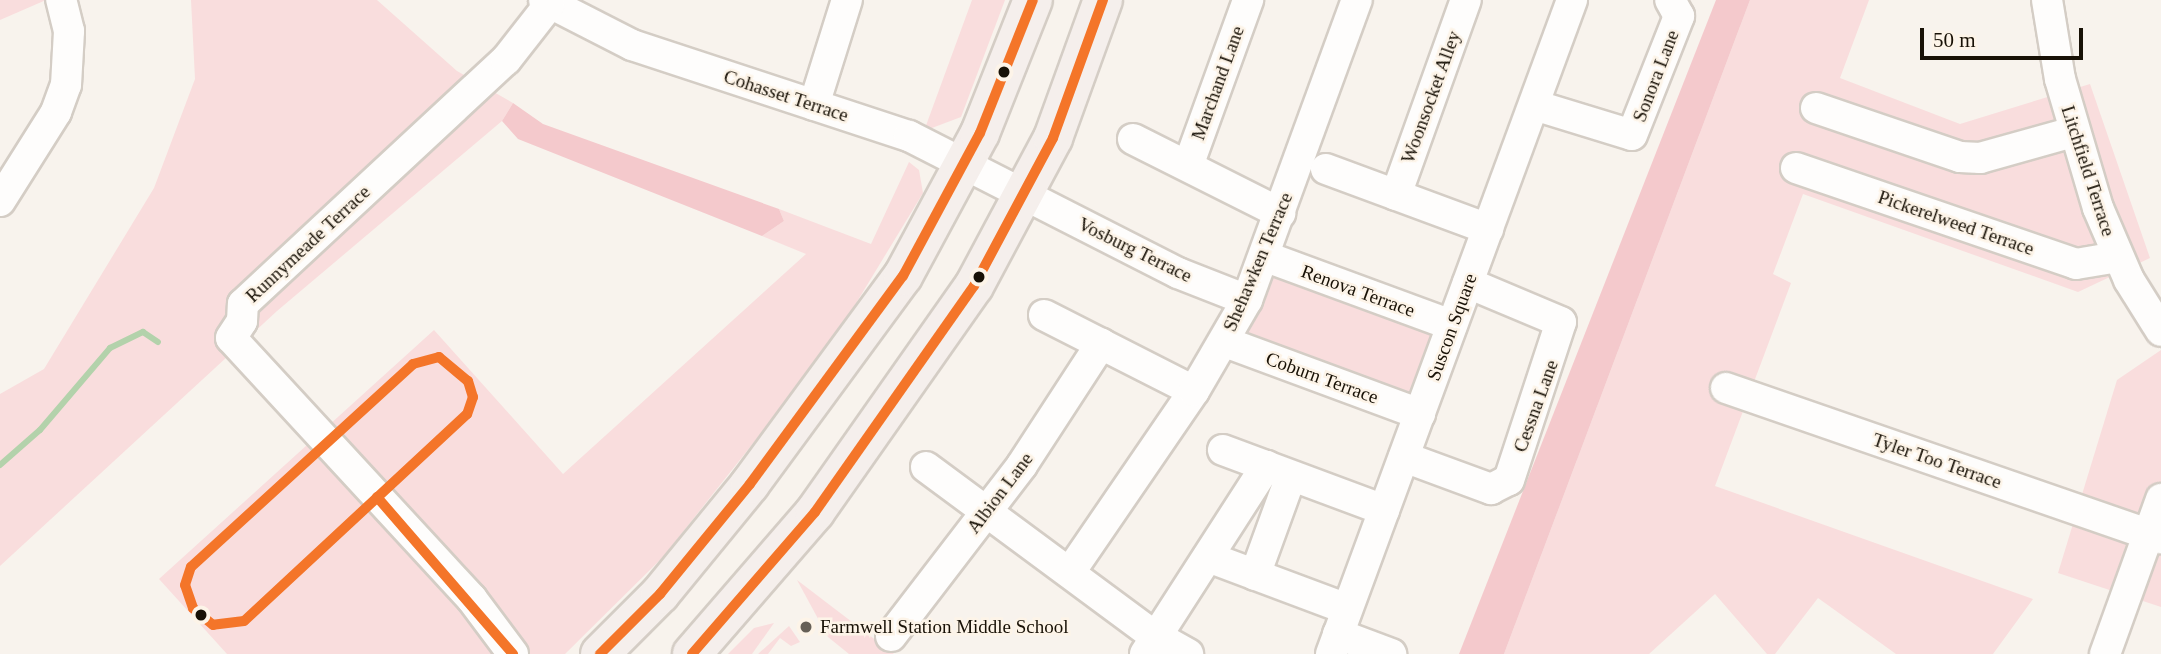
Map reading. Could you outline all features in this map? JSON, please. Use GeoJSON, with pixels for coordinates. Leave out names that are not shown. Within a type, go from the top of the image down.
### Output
{"type":"FeatureCollection","features":[{"type":"Feature","properties":{"kind":"main road"},"geometry":{"type":"LineString","coordinates":[[600,654],[660,594],[827,382],[903,276],[964,166],[1033,0]]}},
{"type":"Feature","properties":{"kind":"main road"},"geometry":{"type":"LineString","coordinates":[[692,654],[816,512],[919,373],[1026,196],[1103,0]]}},
{"type":"Feature","properties":{"kind":"street"},"geometry":{"type":"LineString","coordinates":[[0,201],[56,112],[66,85],[69,31],[61,0]]}},
{"type":"Feature","properties":{"kind":"street"},"geometry":{"type":"LineString","coordinates":[[814,105],[846,0]]}},
{"type":"Feature","properties":{"kind":"street","name":"Marchand Lane"},"geometry":{"type":"LineString","coordinates":[[1188,166],[1248,0]]}},
{"type":"Feature","properties":{"kind":"street","name":"Shehawken Terrace"},"geometry":{"type":"LineString","coordinates":[[1070,572],[1194,391],[1225,342],[1247,300],[1357,0]]}},
{"type":"Feature","properties":{"kind":"street","name":"Woonsocket Alley"},"geometry":{"type":"LineString","coordinates":[[1396,195],[1466,0]]}},
{"type":"Feature","properties":{"kind":"street","name":"Suscon Square"},"geometry":{"type":"LineString","coordinates":[[1339,633],[1572,0]]}},
{"type":"Feature","properties":{"kind":"street","name":"Sonora Lane"},"geometry":{"type":"LineString","coordinates":[[1534,105],[1632,135],[1679,16],[1670,0]]}},
{"type":"Feature","properties":{"kind":"street","name":"Litchfield Terrace"},"geometry":{"type":"LineString","coordinates":[[2047,0],[2073,132],[2118,257],[2161,331]]}},
{"type":"Feature","properties":{"kind":"street","name":"Cohasset Terrace"},"geometry":{"type":"LineString","coordinates":[[547,2],[632,45],[909,136],[1026,196]]}},
{"type":"Feature","properties":{"kind":"street","name":"Runnymeade Terrace"},"geometry":{"type":"LineString","coordinates":[[513,654],[472,599],[231,338],[242,321],[243,304],[506,60],[547,2]]}},
{"type":"Feature","properties":{"kind":"street"},"geometry":{"type":"LineString","coordinates":[[1816,108],[1960,157],[1980,158],[2073,132]]}},
{"type":"Feature","properties":{"kind":"street","name":"Marchand Lane"},"geometry":{"type":"LineString","coordinates":[[1133,139],[1280,213]]}},
{"type":"Feature","properties":{"kind":"street","name":"Pickerelweed Terrace"},"geometry":{"type":"LineString","coordinates":[[1796,168],[2076,264],[2118,257]]}},
{"type":"Feature","properties":{"kind":"street"},"geometry":{"type":"LineString","coordinates":[[1326,169],[1488,229]]}},
{"type":"Feature","properties":{"kind":"street","name":"Vosburg Terrace"},"geometry":{"type":"LineString","coordinates":[[1026,196],[1247,300]]}},
{"type":"Feature","properties":{"kind":"street","name":"Renova Terrace"},"geometry":{"type":"LineString","coordinates":[[1264,256],[1452,325]]}},
{"type":"Feature","properties":{"kind":"street","name":"Cessna Lane"},"geometry":{"type":"LineString","coordinates":[[1404,457],[1491,488],[1502,486],[1513,467],[1562,322],[1468,283]]}},
{"type":"Feature","properties":{"kind":"street"},"geometry":{"type":"LineString","coordinates":[[1044,315],[1194,391]]}},
{"type":"Feature","properties":{"kind":"street","name":"Coburn Terrace"},"geometry":{"type":"LineString","coordinates":[[1225,342],[1420,414]]}},
{"type":"Feature","properties":{"kind":"street","name":"Albion Lane"},"geometry":{"type":"LineString","coordinates":[[891,636],[986,513],[1101,344]]}},
{"type":"Feature","properties":{"kind":"street","name":"Tyler Too Terrace"},"geometry":{"type":"LineString","coordinates":[[1726,388],[2155,536]]}},
{"type":"Feature","properties":{"kind":"street"},"geometry":{"type":"LineString","coordinates":[[1223,450],[1384,510]]}},
{"type":"Feature","properties":{"kind":"street"},"geometry":{"type":"LineString","coordinates":[[926,467],[1070,572],[1151,646],[1188,654]]}},
{"type":"Feature","properties":{"kind":"street"},"geometry":{"type":"LineString","coordinates":[[1151,646],[1208,557],[1279,471]]}},
{"type":"Feature","properties":{"kind":"street"},"geometry":{"type":"LineString","coordinates":[[1255,575],[1279,471]]}},
{"type":"Feature","properties":{"kind":"street"},"geometry":{"type":"LineString","coordinates":[[2105,654],[2155,536],[2161,499]]}},
{"type":"Feature","properties":{"kind":"street"},"geometry":{"type":"LineString","coordinates":[[1208,557],[1255,575],[1339,633],[1391,654]]}},
{"type":"Feature","properties":{"kind":"shaded area"},"geometry":{"type":"Polygon","coordinates":[[[0,0],[46,0],[0,20],[0,0]]]}},
{"type":"Feature","properties":{"kind":"shaded area"},"geometry":{"type":"Polygon","coordinates":[[[191,0],[377,0],[457,71],[513,103],[502,121],[277,311],[0,566],[0,394],[44,369],[154,188],[195,79],[191,0]]]}},
{"type":"Feature","properties":{"kind":"shaded area"},"geometry":{"type":"Polygon","coordinates":[[[972,0],[1005,0],[961,117],[924,131],[972,0]]]}},
{"type":"Feature","properties":{"kind":"shaded area"},"geometry":{"type":"Polygon","coordinates":[[[1716,0],[1750,0],[1504,654],[1459,654],[1716,0]]]}},
{"type":"Feature","properties":{"kind":"shaded area"},"geometry":{"type":"Polygon","coordinates":[[[1750,0],[1869,0],[1840,78],[1960,124],[2090,84],[2150,258],[2078,292],[1803,194],[1773,274],[1791,283],[1715,486],[2033,599],[1993,654],[1896,654],[1818,598],[1775,654],[1767,654],[1715,594],[1649,654],[1504,654],[1750,0]]]}},
{"type":"Feature","properties":{"kind":"shaded area"},"geometry":{"type":"Polygon","coordinates":[[[513,103],[543,124],[779,209],[784,221],[762,236],[518,139],[502,121],[513,103]]]}},
{"type":"Feature","properties":{"kind":"shaded area"},"geometry":{"type":"Polygon","coordinates":[[[909,162],[919,170],[923,193],[830,346],[663,557],[565,654],[227,654],[159,579],[434,330],[563,474],[806,254],[762,236],[784,221],[779,209],[871,244],[909,162]]]}},
{"type":"Feature","properties":{"kind":"shaded area"},"geometry":{"type":"Polygon","coordinates":[[[1266,271],[1433,325],[1437,336],[1414,398],[1241,340],[1266,271]]]}},
{"type":"Feature","properties":{"kind":"shaded area"},"geometry":{"type":"Polygon","coordinates":[[[2161,350],[2161,607],[2058,573],[2117,380],[2161,350]]]}},
{"type":"Feature","properties":{"kind":"shaded area"},"geometry":{"type":"Polygon","coordinates":[[[797,580],[894,654],[849,654],[828,637],[797,580]]]}},
{"type":"Feature","properties":{"kind":"shaded area"},"geometry":{"type":"Polygon","coordinates":[[[774,623],[752,654],[728,654],[754,628],[774,623]]]}},
{"type":"Feature","properties":{"kind":"shaded area"},"geometry":{"type":"Polygon","coordinates":[[[789,626],[800,642],[791,646],[780,638],[768,654],[758,654],[789,626]]]}},
{"type":"Feature","properties":{"kind":"waterway"},"geometry":{"type":"LineString","coordinates":[[0,465],[40,430],[110,348],[143,332],[158,342]]}},
{"type":"Feature","properties":{"kind":"transit line"},"geometry":{"type":"LineString","coordinates":[[600,654],[660,594],[750,484],[903,276],[980,133],[1033,0]]}},
{"type":"Feature","properties":{"kind":"transit line"},"geometry":{"type":"LineString","coordinates":[[692,654],[815,512],[974,286],[1053,138],[1103,0]]}},
{"type":"Feature","properties":{"kind":"transit line"},"geometry":{"type":"LineString","coordinates":[[439,357],[468,381],[473,397],[467,414],[244,621],[213,625],[193,608],[185,585],[191,567],[413,364],[439,357]]}},
{"type":"Feature","properties":{"kind":"transit line"},"geometry":{"type":"LineString","coordinates":[[377,497],[513,654]]}},
{"type":"Feature","properties":{"kind":"place","name":"Farmwell Station Middle School"},"geometry":{"type":"Point","coordinates":[806,627]}}]}
